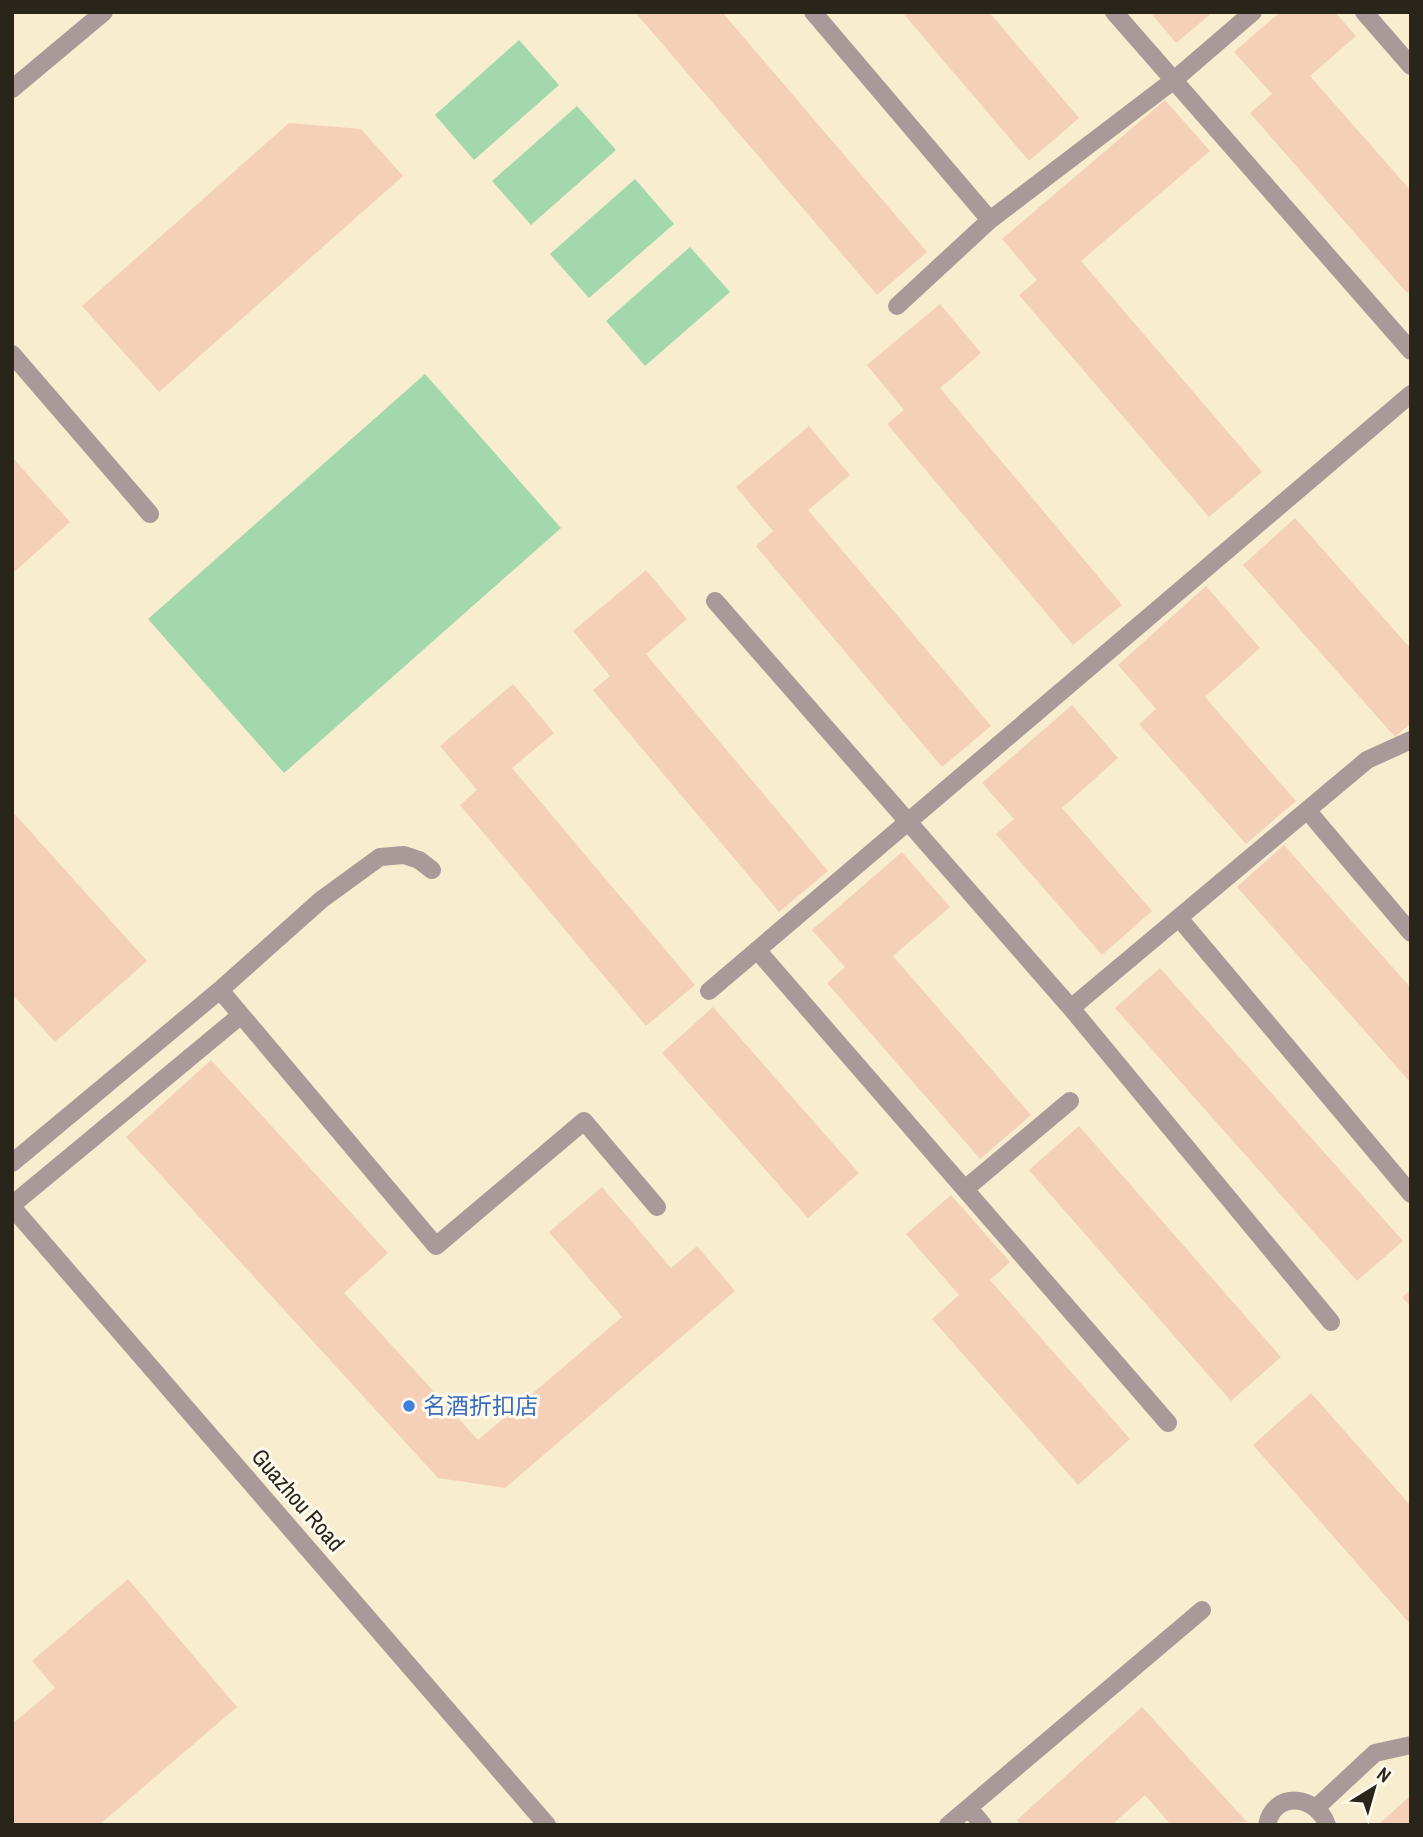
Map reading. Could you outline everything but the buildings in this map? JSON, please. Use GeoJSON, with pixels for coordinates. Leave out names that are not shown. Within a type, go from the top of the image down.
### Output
{"type":"FeatureCollection","features":[{"type":"Feature","properties":{"kind":"street"},"geometry":{"type":"LineString","coordinates":[[12,89],[104,12]]}},
{"type":"Feature","properties":{"kind":"street"},"geometry":{"type":"LineString","coordinates":[[813,12],[990,220]]}},
{"type":"Feature","properties":{"kind":"street"},"geometry":{"type":"LineString","coordinates":[[1114,12],[1411,351]]}},
{"type":"Feature","properties":{"kind":"street"},"geometry":{"type":"LineString","coordinates":[[897,306],[990,220],[1174,80],[1252,12]]}},
{"type":"Feature","properties":{"kind":"street"},"geometry":{"type":"LineString","coordinates":[[1364,12],[1411,66]]}},
{"type":"Feature","properties":{"kind":"street"},"geometry":{"type":"LineString","coordinates":[[12,354],[150,514]]}},
{"type":"Feature","properties":{"kind":"street"},"geometry":{"type":"LineString","coordinates":[[709,991],[1411,394]]}},
{"type":"Feature","properties":{"kind":"street"},"geometry":{"type":"LineString","coordinates":[[715,601],[1071,1008],[1331,1322]]}},
{"type":"Feature","properties":{"kind":"street"},"geometry":{"type":"LineString","coordinates":[[1071,1008],[1367,760],[1411,740]]}},
{"type":"Feature","properties":{"kind":"street"},"geometry":{"type":"LineString","coordinates":[[1307,810],[1411,933]]}},
{"type":"Feature","properties":{"kind":"street"},"geometry":{"type":"LineString","coordinates":[[12,1163],[220,990],[321,900],[380,857],[404,855],[419,860],[432,870]]}},
{"type":"Feature","properties":{"kind":"street"},"geometry":{"type":"LineString","coordinates":[[1179,918],[1411,1194]]}},
{"type":"Feature","properties":{"kind":"street"},"geometry":{"type":"LineString","coordinates":[[757,950],[1168,1423]]}},
{"type":"Feature","properties":{"kind":"street"},"geometry":{"type":"LineString","coordinates":[[220,990],[436,1246],[584,1121],[657,1207]]}},
{"type":"Feature","properties":{"kind":"street"},"geometry":{"type":"LineString","coordinates":[[12,1206],[241,1015]]}},
{"type":"Feature","properties":{"kind":"street"},"geometry":{"type":"LineString","coordinates":[[965,1189],[1070,1101]]}},
{"type":"Feature","properties":{"kind":"street","name":"Guazhou Road"},"geometry":{"type":"LineString","coordinates":[[12,1206],[547,1825]]}},
{"type":"Feature","properties":{"kind":"street"},"geometry":{"type":"LineString","coordinates":[[948,1825],[1202,1610]]}},
{"type":"Feature","properties":{"kind":"street"},"geometry":{"type":"LineString","coordinates":[[1317,1807],[1375,1753],[1411,1745]]}},
{"type":"Feature","properties":{"kind":"street"},"geometry":{"type":"LineString","coordinates":[[1267,1825],[1272,1811],[1289,1800],[1308,1801],[1317,1807],[1327,1825]]}},
{"type":"Feature","properties":{"kind":"street"},"geometry":{"type":"LineString","coordinates":[[969,1808],[983,1825]]}},
{"type":"Feature","properties":{"kind":"green space"},"geometry":{"type":"Polygon","coordinates":[[[519,40],[559,85],[474,160],[435,115],[519,40]]]}},
{"type":"Feature","properties":{"kind":"green space"},"geometry":{"type":"Polygon","coordinates":[[[577,106],[616,150],[531,225],[492,181],[577,106]]]}},
{"type":"Feature","properties":{"kind":"green space"},"geometry":{"type":"Polygon","coordinates":[[[635,179],[674,224],[589,298],[550,254],[635,179]]]}},
{"type":"Feature","properties":{"kind":"green space"},"geometry":{"type":"Polygon","coordinates":[[[690,247],[730,292],[645,366],[606,321],[690,247]]]}},
{"type":"Feature","properties":{"kind":"green space"},"geometry":{"type":"Polygon","coordinates":[[[425,374],[561,528],[284,773],[148,619],[425,374]]]}},
{"type":"Feature","properties":{"kind":"place","name":"名酒折扣店"},"geometry":{"type":"Point","coordinates":[409,1406]}}]}
